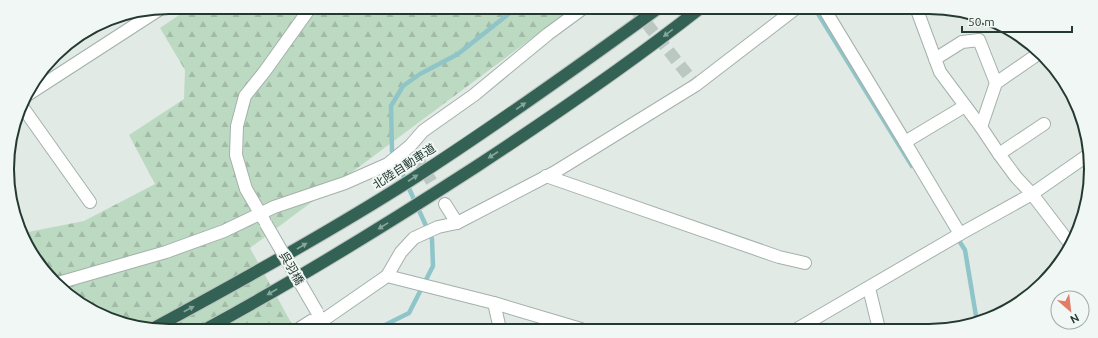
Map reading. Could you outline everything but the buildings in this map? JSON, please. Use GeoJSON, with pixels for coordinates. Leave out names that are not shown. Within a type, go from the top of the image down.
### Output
{"type":"FeatureCollection","features":[{"type":"Feature","properties":{"kind":"highway","name":"北陸自動車道"},"geometry":{"type":"LineString","coordinates":[[162,324],[222,292],[411,180],[568,73],[650,14]]}},
{"type":"Feature","properties":{"kind":"highway"},"geometry":{"type":"LineString","coordinates":[[215,324],[332,258],[424,201],[608,77],[692,14]]}},
{"type":"Feature","properties":{"kind":"street","name":"呉羽橋"},"geometry":{"type":"LineString","coordinates":[[306,14],[245,96],[237,126],[236,154],[246,189],[321,319]]}},
{"type":"Feature","properties":{"kind":"street"},"geometry":{"type":"LineString","coordinates":[[62,282],[166,252],[224,231],[263,219],[274,207],[345,183],[413,151],[423,132],[474,95],[548,34],[575,14]]}},
{"type":"Feature","properties":{"kind":"street"},"geometry":{"type":"LineString","coordinates":[[309,324],[321,319],[387,276],[401,252],[414,238],[438,227],[457,223],[546,176],[696,86],[790,14]]}},
{"type":"Feature","properties":{"kind":"street"},"geometry":{"type":"LineString","coordinates":[[827,14],[960,234]]}},
{"type":"Feature","properties":{"kind":"street"},"geometry":{"type":"LineString","coordinates":[[918,14],[940,72],[1016,177],[1032,194],[1067,240]]}},
{"type":"Feature","properties":{"kind":"street"},"geometry":{"type":"LineString","coordinates":[[35,91],[151,15]]}},
{"type":"Feature","properties":{"kind":"street"},"geometry":{"type":"LineString","coordinates":[[935,60],[962,42],[980,40],[996,83]]}},
{"type":"Feature","properties":{"kind":"street"},"geometry":{"type":"LineString","coordinates":[[981,127],[996,83],[1035,56]]}},
{"type":"Feature","properties":{"kind":"street"},"geometry":{"type":"LineString","coordinates":[[905,142],[965,106]]}},
{"type":"Feature","properties":{"kind":"street"},"geometry":{"type":"LineString","coordinates":[[25,111],[90,202]]}},
{"type":"Feature","properties":{"kind":"street"},"geometry":{"type":"LineString","coordinates":[[999,154],[1044,124]]}},
{"type":"Feature","properties":{"kind":"street"},"geometry":{"type":"LineString","coordinates":[[806,324],[1032,194],[1084,158]]}},
{"type":"Feature","properties":{"kind":"street"},"geometry":{"type":"LineString","coordinates":[[546,176],[780,257],[805,263]]}},
{"type":"Feature","properties":{"kind":"street"},"geometry":{"type":"LineString","coordinates":[[445,204],[457,223]]}},
{"type":"Feature","properties":{"kind":"street"},"geometry":{"type":"LineString","coordinates":[[387,276],[494,303],[564,324]]}},
{"type":"Feature","properties":{"kind":"street"},"geometry":{"type":"LineString","coordinates":[[869,288],[878,324]]}},
{"type":"Feature","properties":{"kind":"street"},"geometry":{"type":"LineString","coordinates":[[494,303],[499,324]]}},
{"type":"Feature","properties":{"kind":"green space"},"geometry":{"type":"Polygon","coordinates":[[[181,14],[564,14],[250,248],[292,324],[159,324],[119,316],[91,303],[59,279],[40,255],[30,238],[28,232],[84,221],[155,184],[129,135],[184,99],[185,70],[160,28],[181,14]]]}},
{"type":"Feature","properties":{"kind":"waterway"},"geometry":{"type":"LineString","coordinates":[[387,324],[409,313],[433,266],[432,239],[392,151],[391,106],[403,86],[420,74],[458,54],[508,14]]}},
{"type":"Feature","properties":{"kind":"waterway"},"geometry":{"type":"LineString","coordinates":[[818,14],[912,166]]}},
{"type":"Feature","properties":{"kind":"waterway"},"geometry":{"type":"LineString","coordinates":[[956,236],[965,250],[976,317]]}},
{"type":"Feature","properties":{"kind":"tunnel"},"geometry":{"type":"LineString","coordinates":[[639,14],[696,85]]}},
{"type":"Feature","properties":{"kind":"tunnel"},"geometry":{"type":"LineString","coordinates":[[416,156],[445,204]]}}]}
